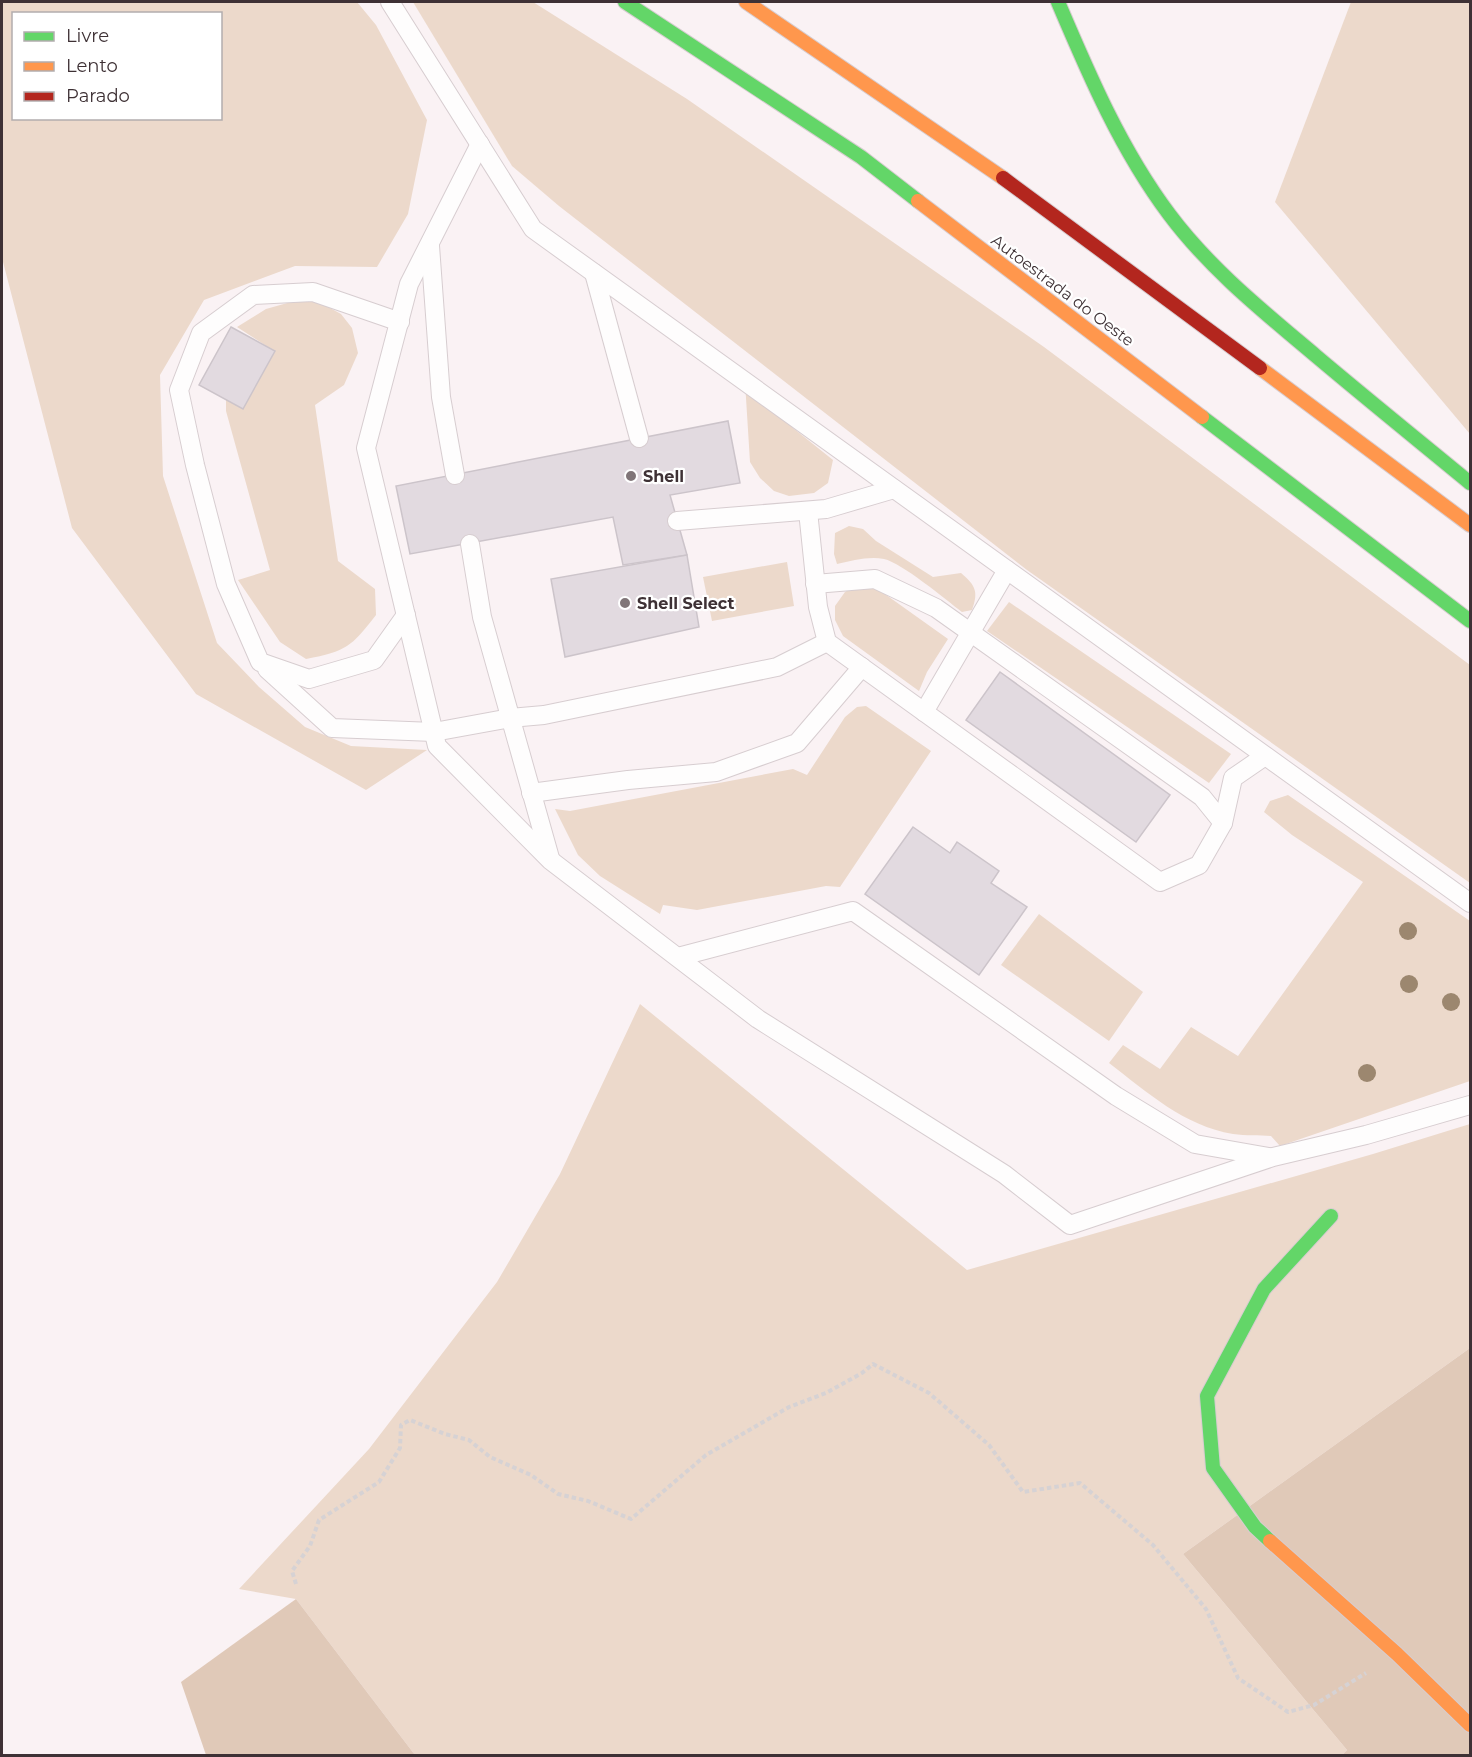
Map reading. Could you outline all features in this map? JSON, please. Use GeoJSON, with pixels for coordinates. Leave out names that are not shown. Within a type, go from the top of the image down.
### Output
{"type":"FeatureCollection","features":[{"type":"Feature","properties":{"kind":"main road","name":"Autoestrada do Oeste"},"geometry":{"type":"LineString","coordinates":[[625,2],[861,157],[1470,621]]}},
{"type":"Feature","properties":{"kind":"main road"},"geometry":{"type":"LineString","coordinates":[[746,2],[917,117],[1052,212],[1470,525]]}},
{"type":"Feature","properties":{"kind":"main road"},"geometry":{"type":"LineString","coordinates":[[1058,2],[1090,77],[1122,141],[1170,215],[1212,264],[1267,315],[1470,483]]}},
{"type":"Feature","properties":{"kind":"main road"},"geometry":{"type":"LineString","coordinates":[[1331,1216],[1264,1289],[1207,1396],[1213,1468],[1255,1527],[1397,1654],[1470,1725]]}},
{"type":"Feature","properties":{"kind":"lane"},"geometry":{"type":"LineString","coordinates":[[390,2],[532,229],[1470,903]]}},
{"type":"Feature","properties":{"kind":"lane"},"geometry":{"type":"LineString","coordinates":[[480,144],[409,284],[366,448],[437,746],[550,860],[758,1019],[1004,1174],[1070,1225],[1271,1157],[1366,1135],[1470,1105]]}},
{"type":"Feature","properties":{"kind":"lane"},"geometry":{"type":"LineString","coordinates":[[429,244],[441,397],[455,475]]}},
{"type":"Feature","properties":{"kind":"lane"},"geometry":{"type":"LineString","coordinates":[[594,273],[639,438]]}},
{"type":"Feature","properties":{"kind":"lane"},"geometry":{"type":"LineString","coordinates":[[400,321],[313,292],[253,295],[201,333],[179,390],[195,465],[226,584],[260,662],[332,728],[434,732],[510,718],[544,715],[777,667],[827,642]]}},
{"type":"Feature","properties":{"kind":"lane"},"geometry":{"type":"LineString","coordinates":[[676,521],[826,509],[894,489]]}},
{"type":"Feature","properties":{"kind":"lane"},"geometry":{"type":"LineString","coordinates":[[808,511],[818,608],[827,642],[1160,882],[1199,865],[1223,824],[1233,777],[1265,756]]}},
{"type":"Feature","properties":{"kind":"lane"},"geometry":{"type":"LineString","coordinates":[[470,544],[482,617],[550,860]]}},
{"type":"Feature","properties":{"kind":"lane"},"geometry":{"type":"LineString","coordinates":[[924,712],[1007,570]]}},
{"type":"Feature","properties":{"kind":"lane"},"geometry":{"type":"LineString","coordinates":[[815,584],[875,579],[936,608],[1202,797],[1223,824]]}},
{"type":"Feature","properties":{"kind":"lane"},"geometry":{"type":"LineString","coordinates":[[260,662],[309,679],[374,660],[406,615]]}},
{"type":"Feature","properties":{"kind":"lane"},"geometry":{"type":"LineString","coordinates":[[531,793],[628,780],[716,772],[797,743],[862,667]]}},
{"type":"Feature","properties":{"kind":"lane"},"geometry":{"type":"LineString","coordinates":[[678,957],[853,911],[1116,1096],[1195,1144],[1271,1157]]}},
{"type":"Feature","properties":{"kind":"path"},"geometry":{"type":"LineString","coordinates":[[296,1584],[291,1571],[310,1546],[319,1520],[379,1482],[400,1448],[401,1425],[410,1420],[445,1434],[469,1440],[490,1457],[531,1475],[558,1494],[588,1501],[631,1519],[706,1455],[789,1407],[826,1393],[862,1373],[873,1364],[929,1393],[955,1415],[989,1445],[1023,1492],[1080,1483],[1153,1545],[1198,1600],[1206,1610],[1238,1678],[1288,1712],[1314,1705],[1397,1654]]}},
{"type":"Feature","properties":{"kind":"shaded area"},"geometry":{"type":"Polygon","coordinates":[[[2,2],[357,2],[376,25],[427,120],[408,214],[377,267],[295,266],[204,300],[160,375],[163,476],[217,643],[259,687],[305,727],[351,746],[427,750],[366,790],[196,694],[72,528],[2,258],[2,2]]]}},
{"type":"Feature","properties":{"kind":"shaded area"},"geometry":{"type":"Polygon","coordinates":[[[413,2],[533,2],[687,99],[1044,347],[1470,665],[1470,883],[1027,570],[559,206],[512,166],[413,2]]]}},
{"type":"Feature","properties":{"kind":"shaded area"},"geometry":{"type":"Polygon","coordinates":[[[1351,2],[1470,2],[1470,434],[1275,202],[1351,2]]]}},
{"type":"Feature","properties":{"kind":"shaded area"},"geometry":{"type":"Polygon","coordinates":[[[298,300],[321,303],[341,314],[352,328],[358,353],[344,385],[315,405],[338,561],[375,589],[376,615],[347,646],[331,653],[306,659],[280,642],[238,580],[270,570],[226,411],[226,399],[238,406],[274,351],[237,327],[266,309],[298,300]]]}},
{"type":"Feature","properties":{"kind":"shaded area"},"geometry":{"type":"Polygon","coordinates":[[[745,382],[793,428],[833,460],[828,483],[814,493],[789,496],[774,491],[760,478],[750,462],[745,382]]]}},
{"type":"Feature","properties":{"kind":"shaded area"},"geometry":{"type":"Polygon","coordinates":[[[849,526],[863,529],[876,541],[933,577],[961,573],[970,581],[974,589],[975,598],[972,610],[962,612],[912,574],[884,559],[866,558],[837,564],[834,554],[835,533],[849,526]]]}},
{"type":"Feature","properties":{"kind":"shaded area"},"geometry":{"type":"Polygon","coordinates":[[[787,562],[794,606],[712,621],[703,577],[787,562]]]}},
{"type":"Feature","properties":{"kind":"shaded area"},"geometry":{"type":"Polygon","coordinates":[[[857,585],[875,587],[948,639],[927,672],[919,691],[843,636],[835,620],[835,606],[845,592],[857,585]]]}},
{"type":"Feature","properties":{"kind":"shaded area"},"geometry":{"type":"Polygon","coordinates":[[[1009,602],[1231,754],[1209,783],[987,631],[1009,602]]]}},
{"type":"Feature","properties":{"kind":"shaded area"},"geometry":{"type":"Polygon","coordinates":[[[866,706],[931,751],[840,887],[826,886],[697,910],[663,905],[660,914],[600,876],[578,855],[555,809],[570,811],[793,769],[807,775],[845,717],[857,707],[866,706]]]}},
{"type":"Feature","properties":{"kind":"shaded area"},"geometry":{"type":"Polygon","coordinates":[[[1288,795],[1470,921],[1470,1081],[1280,1146],[1271,1136],[1233,1134],[1198,1124],[1152,1096],[1109,1063],[1123,1045],[1160,1069],[1191,1027],[1238,1056],[1363,882],[1292,835],[1264,812],[1270,801],[1288,795]]]}},
{"type":"Feature","properties":{"kind":"shaded area"},"geometry":{"type":"Polygon","coordinates":[[[1039,914],[1143,992],[1109,1041],[1001,965],[1039,914]]]}},
{"type":"Feature","properties":{"kind":"shaded area"},"geometry":{"type":"Polygon","coordinates":[[[640,1004],[967,1270],[1470,1124],[1470,1348],[1183,1554],[1347,1750],[1342,1755],[415,1755],[296,1599],[239,1589],[369,1449],[497,1282],[560,1174],[640,1004]]]}},
{"type":"Feature","properties":{"kind":"shaded area"},"geometry":{"type":"Polygon","coordinates":[[[1470,1348],[1470,1755],[1342,1755],[1347,1750],[1183,1554],[1470,1348]]]}},
{"type":"Feature","properties":{"kind":"shaded area"},"geometry":{"type":"Polygon","coordinates":[[[296,1599],[415,1755],[206,1755],[181,1682],[296,1599]]]}},
{"type":"Feature","properties":{"kind":"building"},"geometry":{"type":"Polygon","coordinates":[[[231,327],[275,351],[243,409],[199,385],[231,327]]]}},
{"type":"Feature","properties":{"kind":"building"},"geometry":{"type":"Polygon","coordinates":[[[728,421],[740,483],[670,495],[687,555],[623,565],[613,517],[410,554],[396,486],[728,421]]]}},
{"type":"Feature","properties":{"kind":"building","name":"Shell Select"},"geometry":{"type":"Polygon","coordinates":[[[687,555],[699,627],[565,657],[551,579],[687,555]]]}},
{"type":"Feature","properties":{"kind":"building"},"geometry":{"type":"Polygon","coordinates":[[[1000,672],[1170,795],[1136,842],[966,720],[1000,672]]]}},
{"type":"Feature","properties":{"kind":"building"},"geometry":{"type":"Polygon","coordinates":[[[913,827],[950,853],[957,842],[999,871],[991,883],[1027,907],[979,975],[865,894],[913,827]]]}},
{"type":"Feature","properties":{"kind":"traffic: fast"},"geometry":{"type":"LineString","coordinates":[[625,2],[861,157],[918,201]]}},
{"type":"Feature","properties":{"kind":"traffic: fast"},"geometry":{"type":"LineString","coordinates":[[1058,2],[1094,84],[1121,138],[1152,190],[1185,234],[1257,306],[1470,483]]}},
{"type":"Feature","properties":{"kind":"traffic: fast"},"geometry":{"type":"LineString","coordinates":[[1202,417],[1470,621]]}},
{"type":"Feature","properties":{"kind":"traffic: fast"},"geometry":{"type":"LineString","coordinates":[[1270,1541],[1255,1527],[1213,1468],[1207,1396],[1264,1289],[1331,1216]]}},
{"type":"Feature","properties":{"kind":"traffic: slow"},"geometry":{"type":"LineString","coordinates":[[746,2],[1003,178]]}},
{"type":"Feature","properties":{"kind":"traffic: slow"},"geometry":{"type":"LineString","coordinates":[[918,201],[1202,417]]}},
{"type":"Feature","properties":{"kind":"traffic: slow"},"geometry":{"type":"LineString","coordinates":[[1260,368],[1470,525]]}},
{"type":"Feature","properties":{"kind":"traffic: slow"},"geometry":{"type":"LineString","coordinates":[[1270,1541],[1397,1654],[1470,1725]]}},
{"type":"Feature","properties":{"kind":"traffic: jam"},"geometry":{"type":"LineString","coordinates":[[1003,178],[1260,368]]}},
{"type":"Feature","properties":{"kind":"place","name":"Shell"},"geometry":{"type":"Point","coordinates":[631,476]}},
{"type":"Feature","properties":{"kind":"place","name":"Shell Select"},"geometry":{"type":"Point","coordinates":[625,603]}}]}
